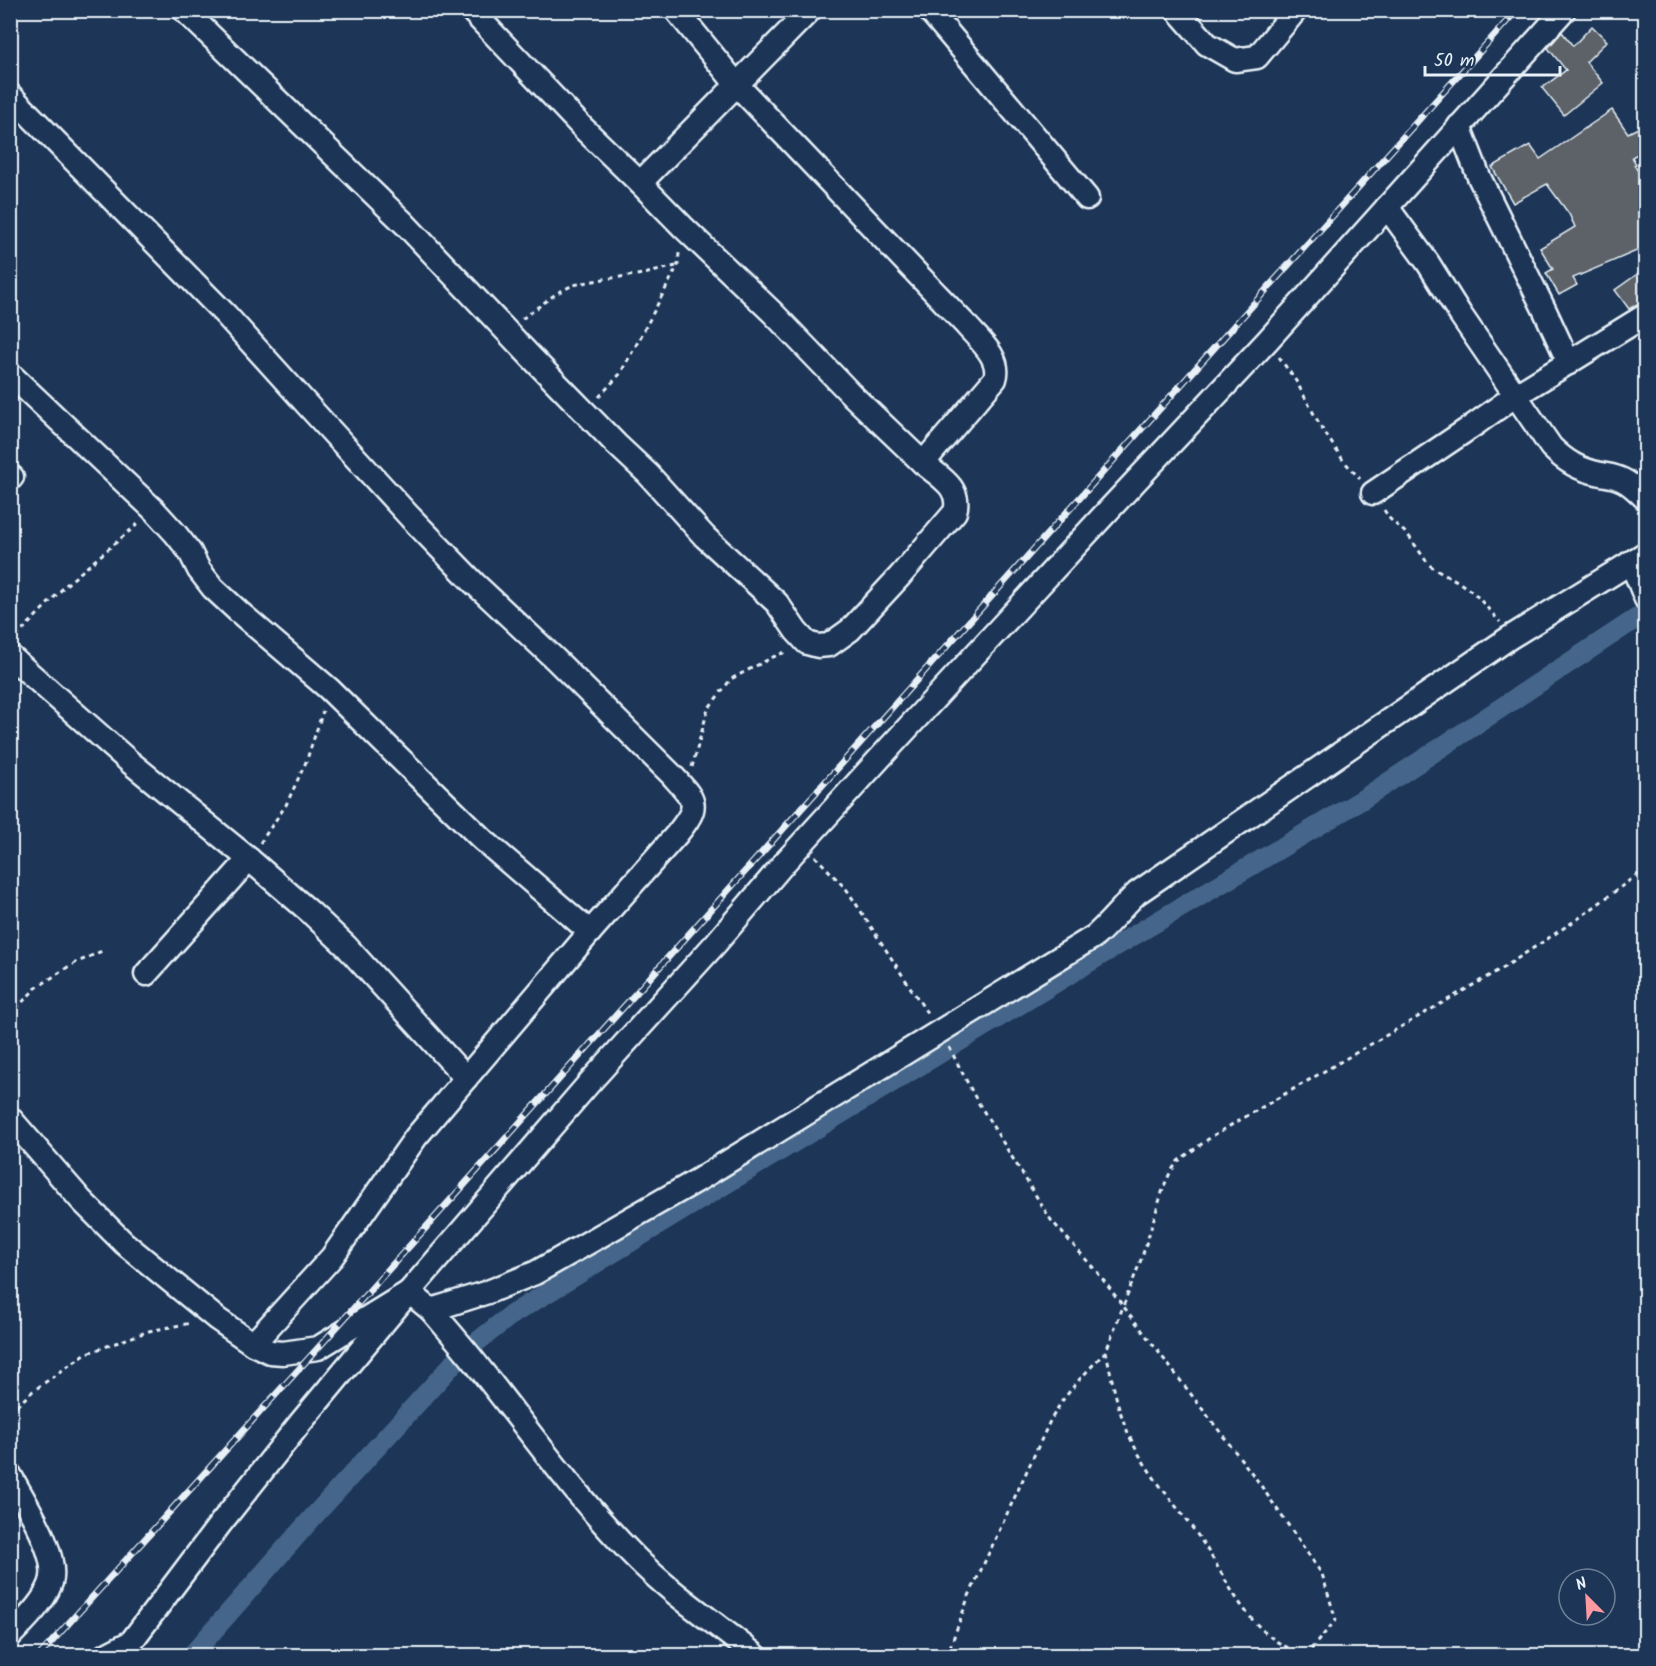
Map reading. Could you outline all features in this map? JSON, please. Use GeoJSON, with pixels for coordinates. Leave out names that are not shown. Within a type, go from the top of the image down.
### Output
{"type":"FeatureCollection","features":[{"type":"Feature","properties":{"kind":"street"},"geometry":{"type":"LineString","coordinates":[[184,10],[398,217],[616,444],[648,474],[705,537],[777,603],[807,643],[818,646],[829,645],[850,630],[955,512],[956,495],[952,488],[852,395],[773,313],[584,129],[471,10]]}},
{"type":"Feature","properties":{"kind":"street"},"geometry":{"type":"LineString","coordinates":[[676,10],[737,85],[987,349],[997,369],[995,379],[924,463]]}},
{"type":"Feature","properties":{"kind":"street"},"geometry":{"type":"LineString","coordinates":[[640,183],[810,10]]}},
{"type":"Feature","properties":{"kind":"street"},"geometry":{"type":"LineString","coordinates":[[929,10],[1087,198]]}},
{"type":"Feature","properties":{"kind":"street"},"geometry":{"type":"LineString","coordinates":[[1177,10],[1207,44],[1235,60],[1257,57],[1296,10]]}},
{"type":"Feature","properties":{"kind":"street"},"geometry":{"type":"LineString","coordinates":[[104,1656],[129,1649],[220,1524],[279,1450],[409,1292],[590,1082],[803,843],[1267,341],[1564,10]]}},
{"type":"Feature","properties":{"kind":"street"},"geometry":{"type":"LineString","coordinates":[[10,95],[226,315],[410,517],[474,583],[555,659],[672,775],[693,803],[689,818],[677,834],[590,932],[410,1145],[332,1257],[253,1344]]}},
{"type":"Feature","properties":{"kind":"street"},"geometry":{"type":"LineString","coordinates":[[1459,126],[1479,177],[1569,363]]}},
{"type":"Feature","properties":{"kind":"street"},"geometry":{"type":"LineString","coordinates":[[1387,207],[1428,263],[1551,447],[1564,460],[1590,471],[1615,477],[1634,488],[1646,499]]}},
{"type":"Feature","properties":{"kind":"street"},"geometry":{"type":"LineString","coordinates":[[1373,494],[1516,395],[1646,315]]}},
{"type":"Feature","properties":{"kind":"street"},"geometry":{"type":"LineString","coordinates":[[10,374],[154,510],[190,552],[199,570],[213,588],[328,689],[482,839],[590,932]]}},
{"type":"Feature","properties":{"kind":"street"},"geometry":{"type":"LineString","coordinates":[[431,1310],[489,1292],[535,1273],[698,1180],[1095,936],[1137,893],[1509,638],[1638,558],[1646,599]]}},
{"type":"Feature","properties":{"kind":"street"},"geometry":{"type":"LineString","coordinates":[[10,656],[131,763],[310,912],[346,946],[466,1078]]}},
{"type":"Feature","properties":{"kind":"street"},"geometry":{"type":"LineString","coordinates":[[146,974],[249,859]]}},
{"type":"Feature","properties":{"kind":"street"},"geometry":{"type":"LineString","coordinates":[[10,1118],[81,1200],[124,1243],[217,1319],[253,1344],[270,1352],[276,1354],[318,1348],[409,1292]]}},
{"type":"Feature","properties":{"kind":"street"},"geometry":{"type":"LineString","coordinates":[[409,1292],[431,1310],[573,1486],[636,1559],[756,1656]]}},
{"type":"Feature","properties":{"kind":"street"},"geometry":{"type":"LineString","coordinates":[[10,1475],[42,1534],[53,1564],[54,1574],[47,1593],[10,1636]]}},
{"type":"Feature","properties":{"kind":"path"},"geometry":{"type":"LineString","coordinates":[[585,411],[620,374],[640,338],[678,265],[683,227]]}},
{"type":"Feature","properties":{"kind":"path"},"geometry":{"type":"LineString","coordinates":[[511,336],[521,320],[557,293],[573,285],[644,274],[678,265]]}},
{"type":"Feature","properties":{"kind":"path"},"geometry":{"type":"LineString","coordinates":[[10,642],[68,584],[154,510]]}},
{"type":"Feature","properties":{"kind":"path"},"geometry":{"type":"LineString","coordinates":[[686,792],[708,710],[731,679],[773,657],[807,643]]}},
{"type":"Feature","properties":{"kind":"path"},"geometry":{"type":"LineString","coordinates":[[249,859],[286,805],[306,762],[325,706],[328,689]]}},
{"type":"Feature","properties":{"kind":"path"},"geometry":{"type":"LineString","coordinates":[[803,843],[847,890],[940,1032],[976,1099],[1051,1220],[1123,1305],[1257,1480],[1322,1574],[1336,1620],[1303,1656],[1273,1639],[1251,1618],[1199,1537],[1143,1461],[1122,1416],[1106,1351]]}},
{"type":"Feature","properties":{"kind":"path"},"geometry":{"type":"LineString","coordinates":[[947,1656],[968,1598],[1050,1420],[1072,1387],[1106,1351],[1142,1257],[1164,1186],[1178,1161],[1214,1135],[1506,966],[1582,915],[1646,868]]}},
{"type":"Feature","properties":{"kind":"path"},"geometry":{"type":"LineString","coordinates":[[10,1015],[36,988],[70,965],[102,951]]}},
{"type":"Feature","properties":{"kind":"path"},"geometry":{"type":"LineString","coordinates":[[10,1412],[33,1391],[85,1354],[148,1331],[217,1319]]}},
{"type":"Feature","properties":{"kind":"building"},"geometry":{"type":"Polygon","coordinates":[[[1592,26],[1607,41],[1586,62],[1603,83],[1564,115],[1542,88],[1566,70],[1548,48],[1562,32],[1573,46],[1592,26]]]}},
{"type":"Feature","properties":{"kind":"building"},"geometry":{"type":"Polygon","coordinates":[[[1612,110],[1628,133],[1640,127],[1646,134],[1646,149],[1632,157],[1636,164],[1634,165],[1646,183],[1646,247],[1573,278],[1577,285],[1559,295],[1546,273],[1553,269],[1540,248],[1575,227],[1569,214],[1547,184],[1513,203],[1492,167],[1530,145],[1540,159],[1612,110]]]}},
{"type":"Feature","properties":{"kind":"building"},"geometry":{"type":"Polygon","coordinates":[[[1646,268],[1646,299],[1629,309],[1615,290],[1646,268]]]}},
{"type":"Feature","properties":{"kind":"waterway"},"geometry":{"type":"LineString","coordinates":[[191,1656],[313,1517],[463,1353],[511,1315],[1101,955],[1363,799],[1646,612]]}},
{"type":"Feature","properties":{"kind":"railway"},"geometry":{"type":"LineString","coordinates":[[39,1656],[318,1348],[1517,10]]}}]}
